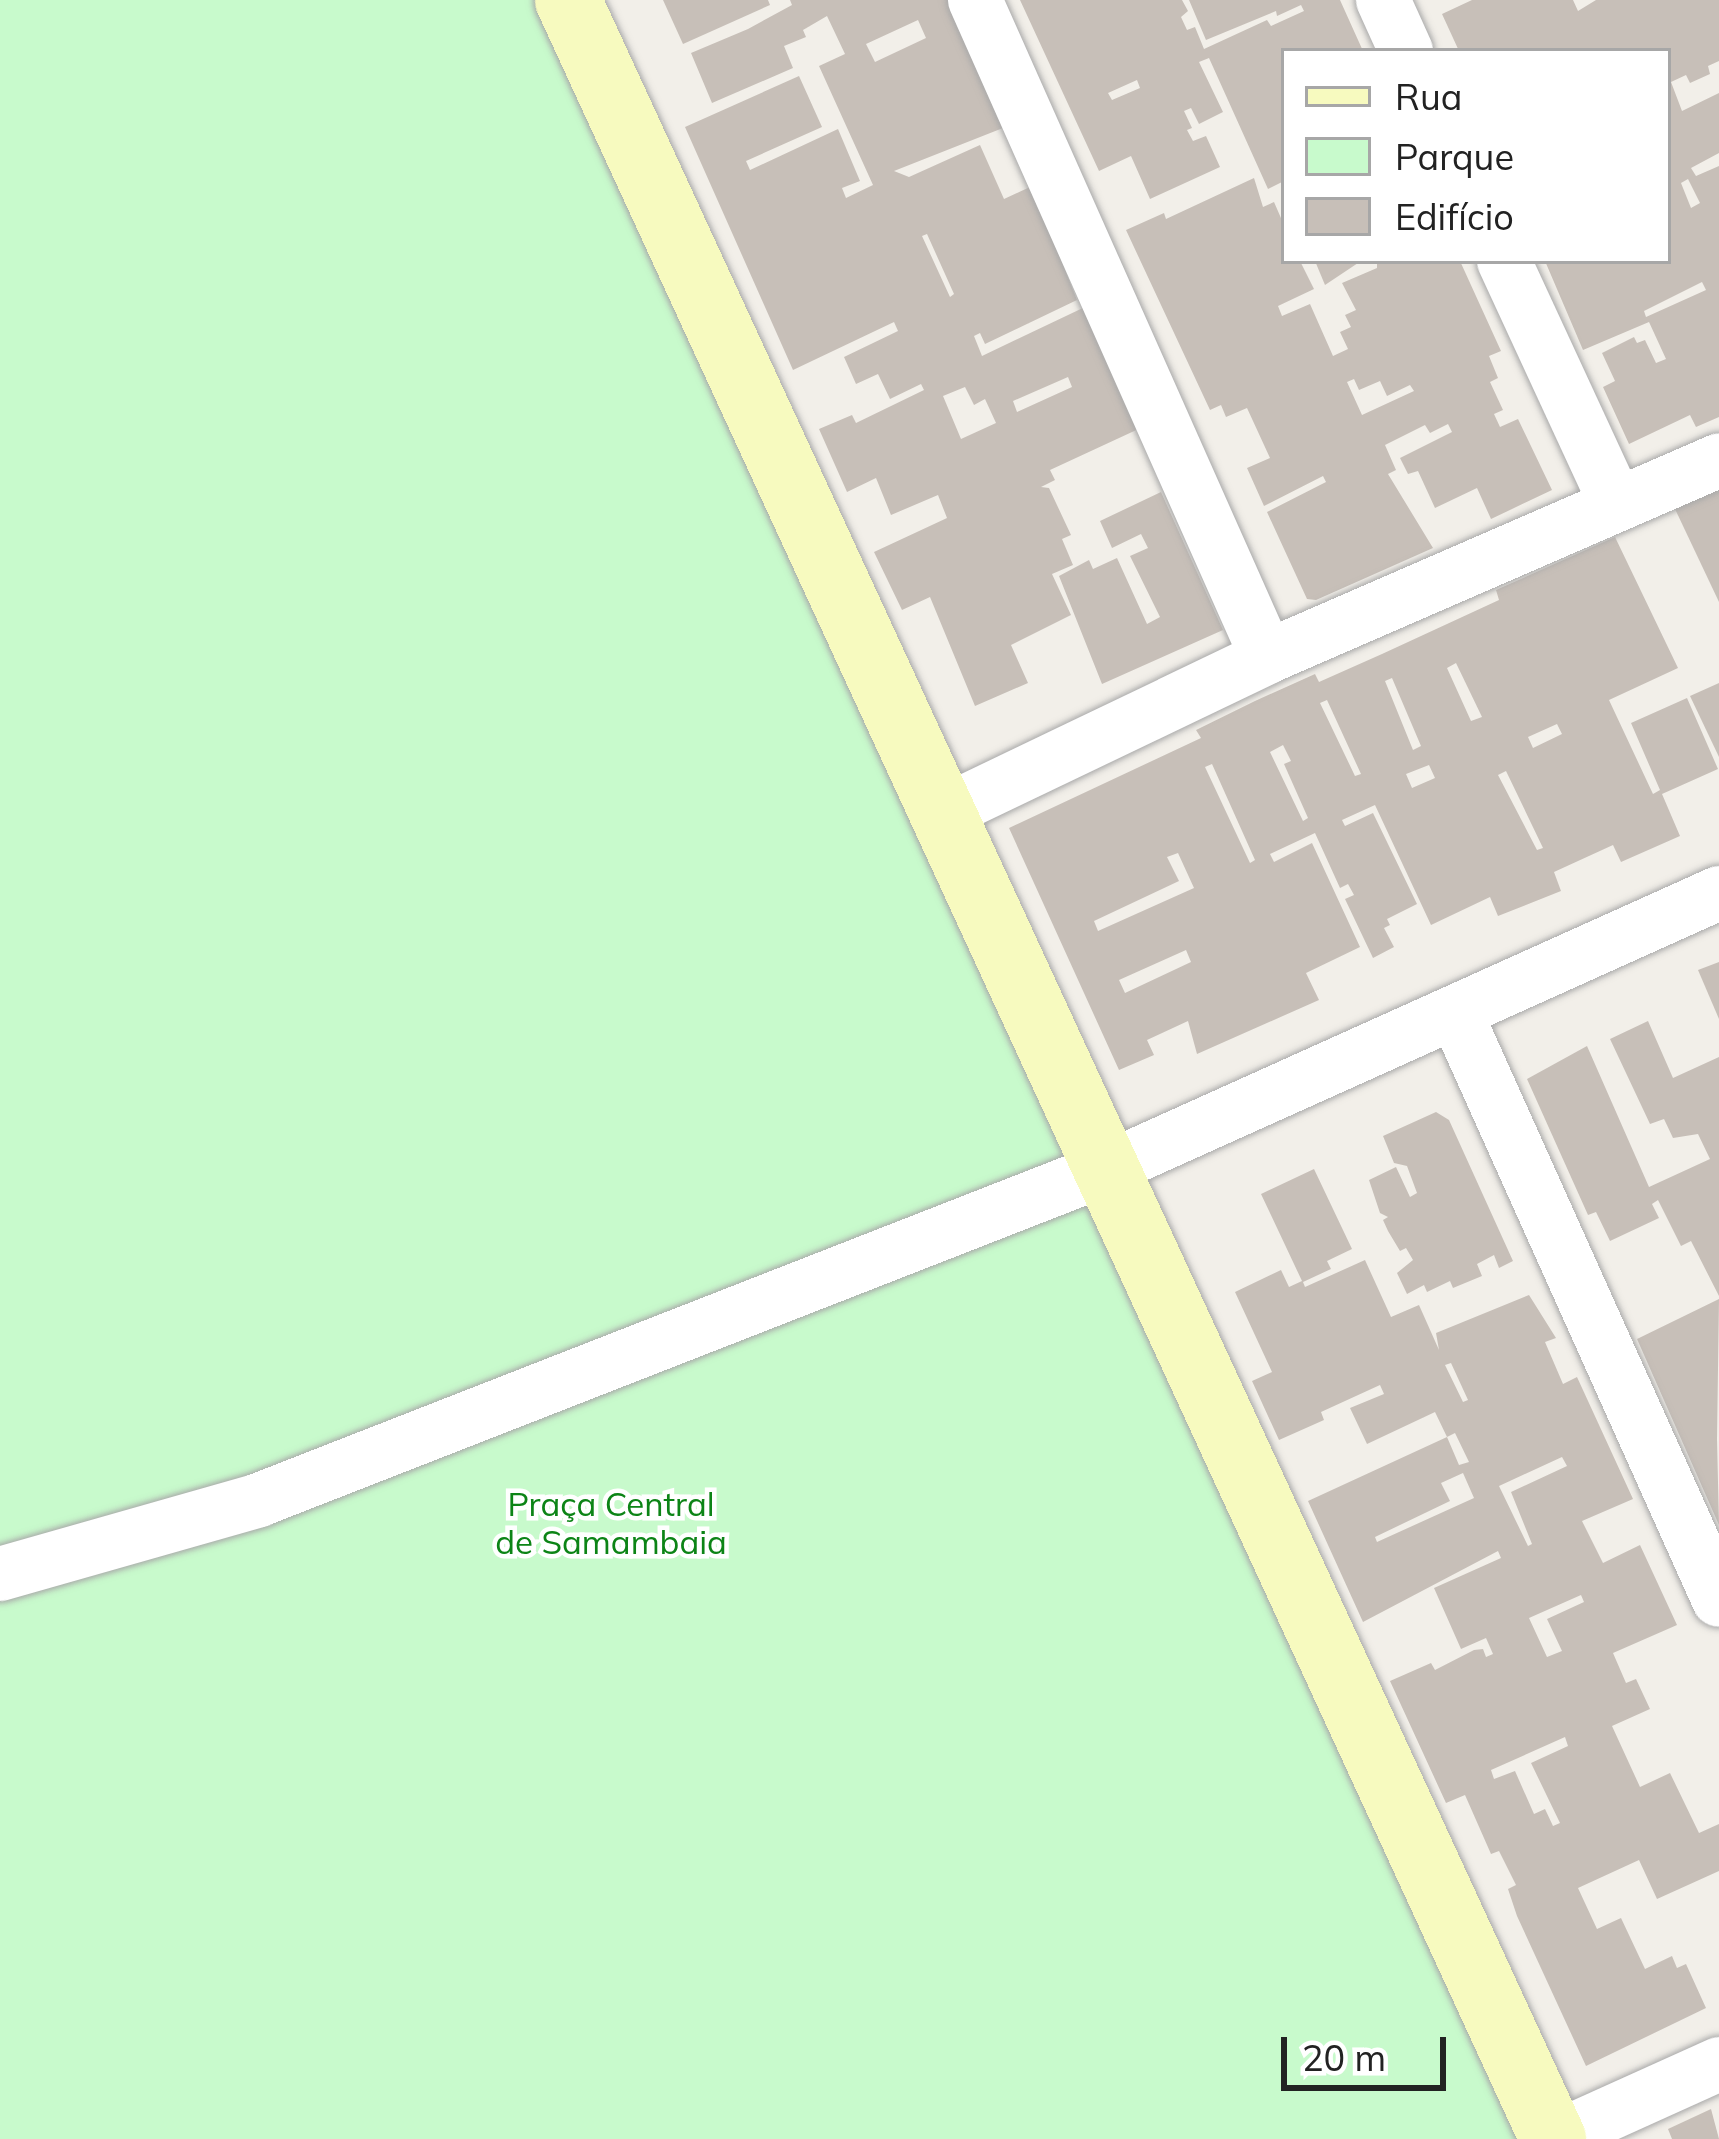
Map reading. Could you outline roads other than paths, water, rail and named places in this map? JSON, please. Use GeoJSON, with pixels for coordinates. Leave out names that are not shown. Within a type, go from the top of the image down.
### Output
{"type":"FeatureCollection","features":[{"type":"Feature","properties":{"kind":"street"},"geometry":{"type":"LineString","coordinates":[[568,0],[1553,2139],[1719,2064]]}},
{"type":"Feature","properties":{"kind":"street"},"geometry":{"type":"LineString","coordinates":[[976,0],[1267,657]]}},
{"type":"Feature","properties":{"kind":"street"},"geometry":{"type":"LineString","coordinates":[[1383,0],[1405,48]]}},
{"type":"Feature","properties":{"kind":"street"},"geometry":{"type":"LineString","coordinates":[[1505,264],[1616,503]]}},
{"type":"Feature","properties":{"kind":"street"},"geometry":{"type":"LineString","coordinates":[[940,814],[1267,657],[1719,460]]}},
{"type":"Feature","properties":{"kind":"street"},"geometry":{"type":"LineString","coordinates":[[0,1574],[259,1500],[1106,1168],[1719,893]]}},
{"type":"Feature","properties":{"kind":"street"},"geometry":{"type":"LineString","coordinates":[[1456,1014],[1719,1600]]}},
{"type":"Feature","properties":{"kind":"park label","name":"Praça Central de Samambaia"},"geometry":{"type":"Point","coordinates":[611,1523]}}]}
